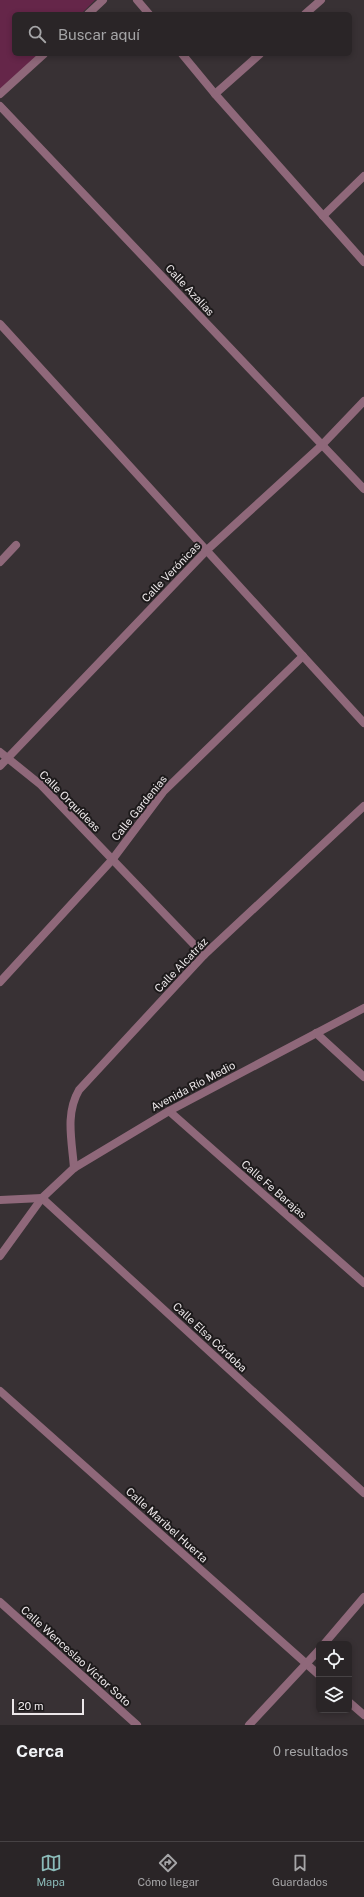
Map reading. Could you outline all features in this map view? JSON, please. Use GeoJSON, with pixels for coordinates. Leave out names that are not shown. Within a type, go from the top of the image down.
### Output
{"type":"FeatureCollection","features":[{"type":"Feature","properties":{"kind":"street"},"geometry":{"type":"LineString","coordinates":[[90,12],[103,0]]}},
{"type":"Feature","properties":{"kind":"street"},"geometry":{"type":"LineString","coordinates":[[137,0],[146,12]]}},
{"type":"Feature","properties":{"kind":"street"},"geometry":{"type":"LineString","coordinates":[[307,12],[321,0]]}},
{"type":"Feature","properties":{"kind":"street"},"geometry":{"type":"LineString","coordinates":[[0,94],[42,56]]}},
{"type":"Feature","properties":{"kind":"street"},"geometry":{"type":"LineString","coordinates":[[184,56],[215,94],[364,262]]}},
{"type":"Feature","properties":{"kind":"street"},"geometry":{"type":"LineString","coordinates":[[215,94],[258,56]]}},
{"type":"Feature","properties":{"kind":"street","name":"Calle Azalias"},"geometry":{"type":"LineString","coordinates":[[0,106],[364,489]]}},
{"type":"Feature","properties":{"kind":"street"},"geometry":{"type":"LineString","coordinates":[[323,216],[364,176]]}},
{"type":"Feature","properties":{"kind":"street"},"geometry":{"type":"LineString","coordinates":[[0,324],[364,723]]}},
{"type":"Feature","properties":{"kind":"street","name":"Calle Verónicas"},"geometry":{"type":"LineString","coordinates":[[0,766],[206,550],[322,446],[364,401]]}},
{"type":"Feature","properties":{"kind":"street"},"geometry":{"type":"LineString","coordinates":[[0,562],[16,546]]}},
{"type":"Feature","properties":{"kind":"street","name":"Calle Gardenias"},"geometry":{"type":"LineString","coordinates":[[0,982],[112,860],[163,792],[303,656]]}},
{"type":"Feature","properties":{"kind":"street","name":"Calle Orquídeas"},"geometry":{"type":"LineString","coordinates":[[0,752],[41,785],[204,955]]}},
{"type":"Feature","properties":{"kind":"street","name":"Calle Alcatráz"},"geometry":{"type":"LineString","coordinates":[[74,1168],[70,1116],[73,1101],[79,1090],[204,955],[364,806]]}},
{"type":"Feature","properties":{"kind":"street","name":"Avenida Río Medio"},"geometry":{"type":"LineString","coordinates":[[0,1256],[42,1198],[74,1168],[169,1111],[364,1008]]}},
{"type":"Feature","properties":{"kind":"street"},"geometry":{"type":"LineString","coordinates":[[316,1033],[364,1078]]}},
{"type":"Feature","properties":{"kind":"street","name":"Calle Fe Barajas"},"geometry":{"type":"LineString","coordinates":[[169,1111],[364,1284]]}},
{"type":"Feature","properties":{"kind":"street"},"geometry":{"type":"LineString","coordinates":[[0,1200],[42,1198]]}},
{"type":"Feature","properties":{"kind":"street","name":"Calle Elsa Córdoba"},"geometry":{"type":"LineString","coordinates":[[42,1198],[364,1493]]}},
{"type":"Feature","properties":{"kind":"street","name":"Calle Maribel Huerta"},"geometry":{"type":"LineString","coordinates":[[0,1391],[316,1672]]}},
{"type":"Feature","properties":{"kind":"street"},"geometry":{"type":"LineString","coordinates":[[327,1641],[364,1597]]}},
{"type":"Feature","properties":{"kind":"street","name":"Calle Wenceslao Víctor Soto"},"geometry":{"type":"LineString","coordinates":[[0,1602],[137,1725]]}},
{"type":"Feature","properties":{"kind":"street"},"geometry":{"type":"LineString","coordinates":[[249,1725],[316,1654]]}},
{"type":"Feature","properties":{"kind":"street"},"geometry":{"type":"LineString","coordinates":[[352,1705],[364,1715]]}},
{"type":"Feature","properties":{"kind":"shaded area"},"geometry":{"type":"Polygon","coordinates":[[[0,0],[95,0],[83,12],[12,12],[12,56],[37,56],[0,92],[0,0]]]}}]}
